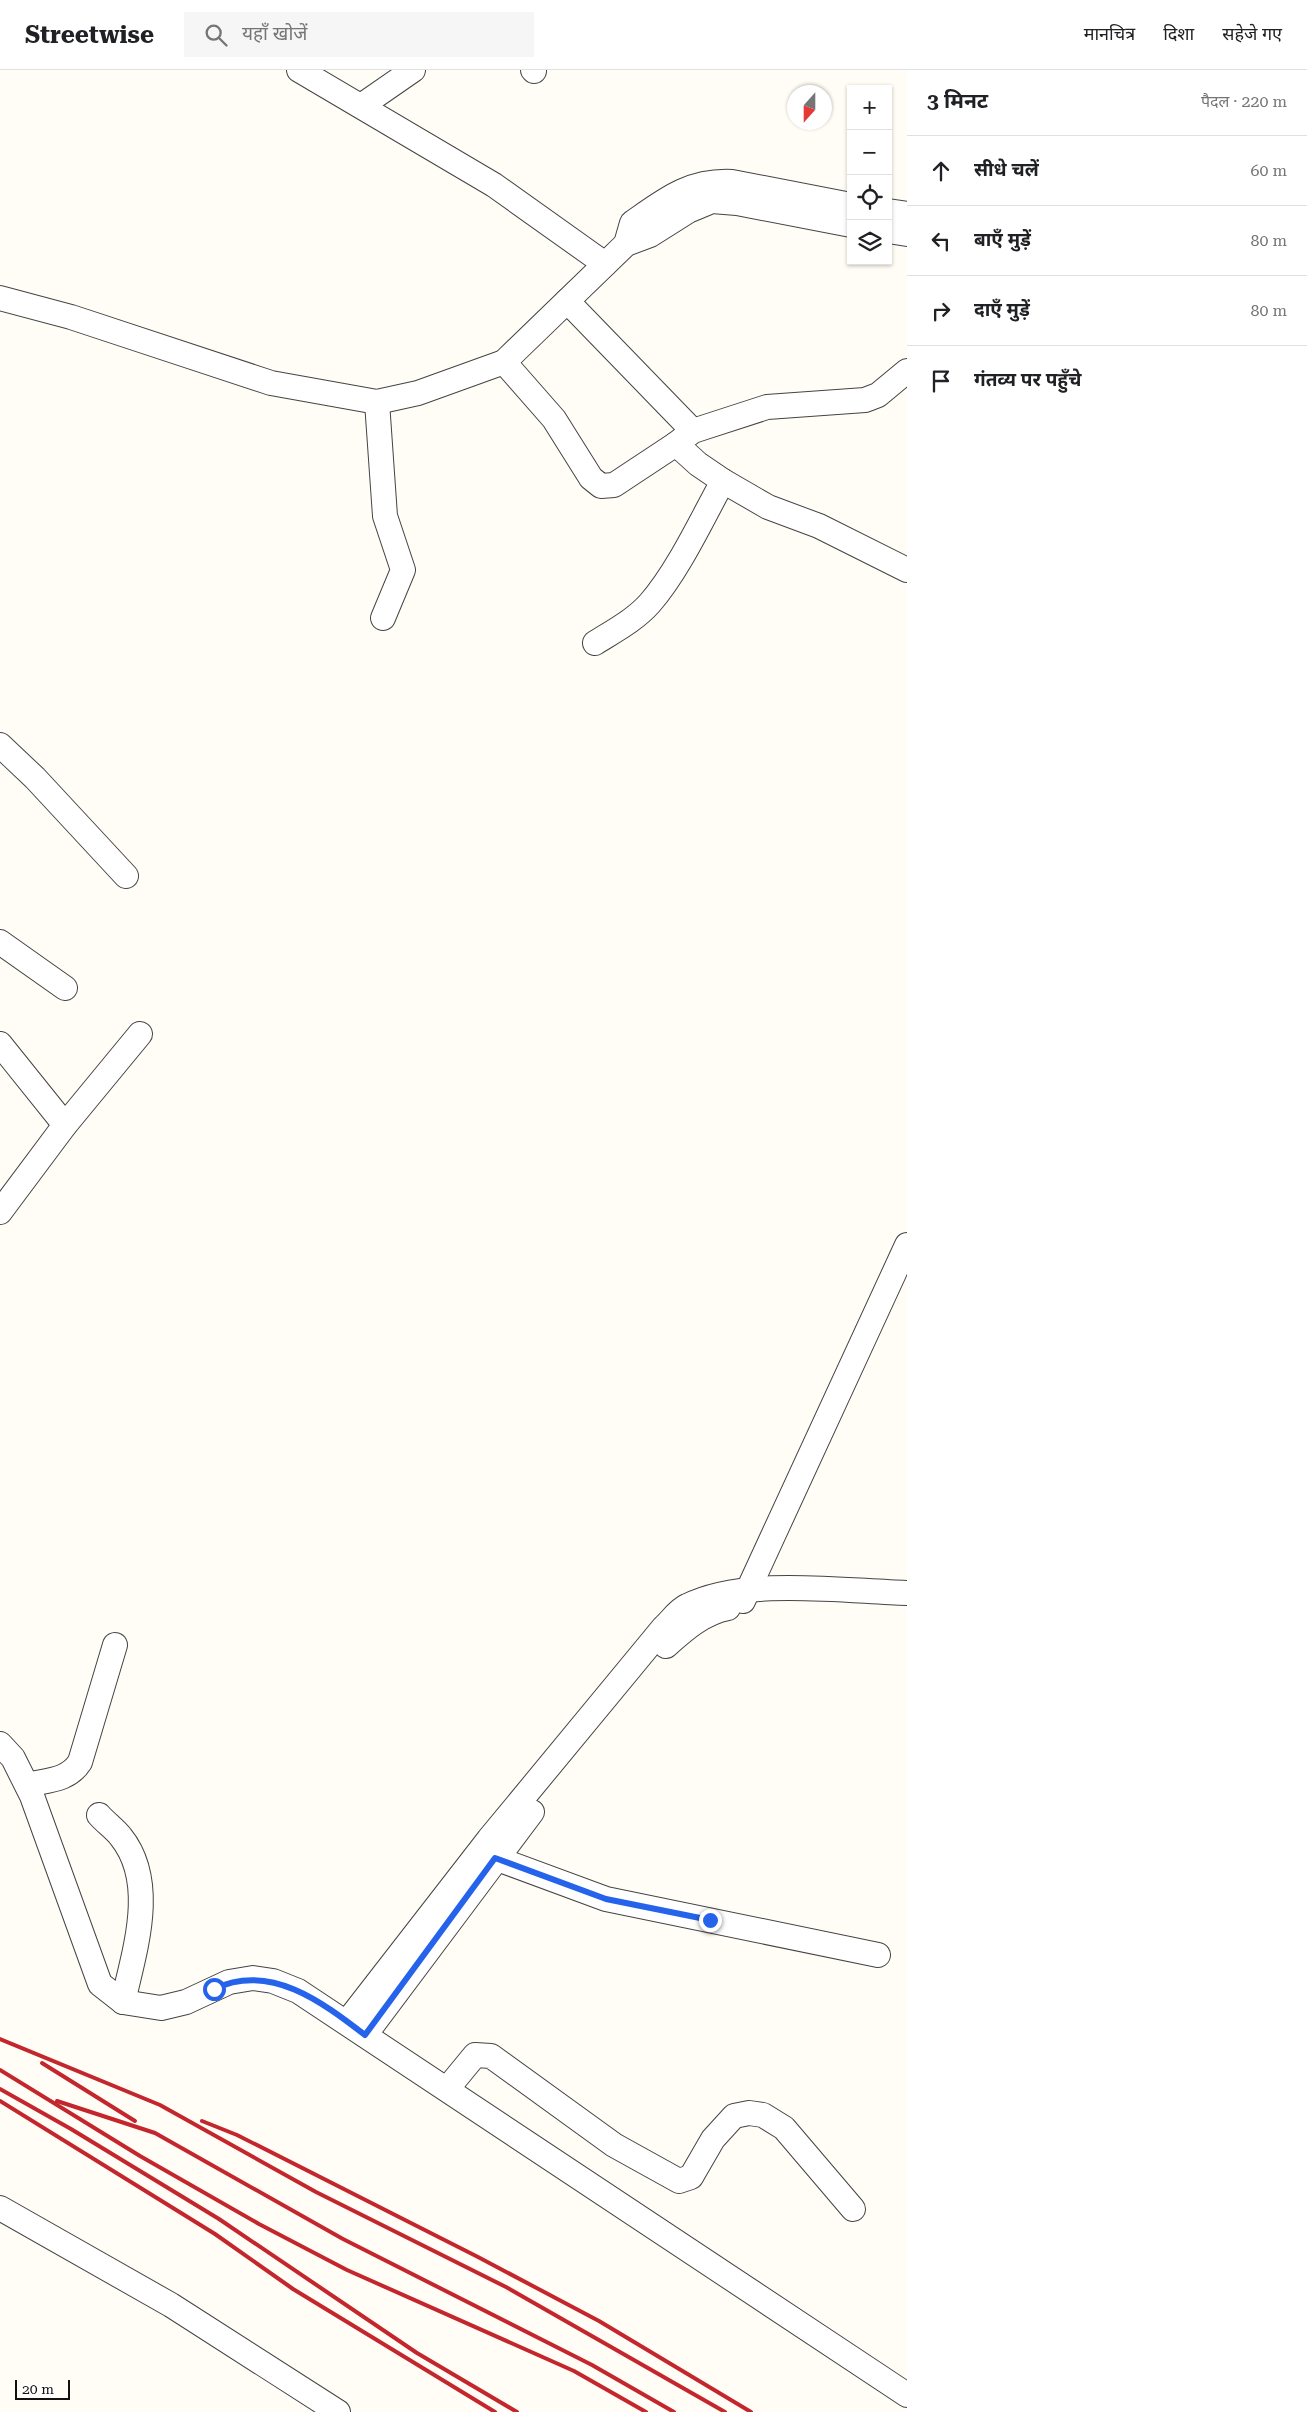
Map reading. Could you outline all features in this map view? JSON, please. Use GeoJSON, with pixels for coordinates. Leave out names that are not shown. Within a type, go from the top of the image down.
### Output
{"type":"FeatureCollection","features":[{"type":"Feature","properties":{"kind":"street"},"geometry":{"type":"LineString","coordinates":[[298,70],[494,185],[605,264]]}},
{"type":"Feature","properties":{"kind":"street"},"geometry":{"type":"LineString","coordinates":[[361,106],[413,70]]}},
{"type":"Feature","properties":{"kind":"street"},"geometry":{"type":"LineString","coordinates":[[626,244],[632,223],[682,190],[712,181],[732,182],[847,204]]}},
{"type":"Feature","properties":{"kind":"street"},"geometry":{"type":"LineString","coordinates":[[0,298],[71,317],[271,382],[377,402],[418,393],[504,362],[626,244],[650,235],[688,211],[712,201],[738,203],[847,224]]}},
{"type":"Feature","properties":{"kind":"street"},"geometry":{"type":"LineString","coordinates":[[892,212],[907,214]]}},
{"type":"Feature","properties":{"kind":"street"},"geometry":{"type":"LineString","coordinates":[[892,232],[907,234]]}},
{"type":"Feature","properties":{"kind":"street"},"geometry":{"type":"LineString","coordinates":[[567,301],[684,437],[698,464],[722,482],[768,507],[819,526],[907,570]]}},
{"type":"Feature","properties":{"kind":"street"},"geometry":{"type":"LineString","coordinates":[[504,362],[554,419],[591,478],[601,486],[614,485],[684,437],[767,407],[865,400],[878,396],[907,371]]}},
{"type":"Feature","properties":{"kind":"street"},"geometry":{"type":"LineString","coordinates":[[377,402],[385,516],[404,570],[382,618]]}},
{"type":"Feature","properties":{"kind":"street"},"geometry":{"type":"LineString","coordinates":[[595,643],[628,624],[650,603],[685,552],[722,482]]}},
{"type":"Feature","properties":{"kind":"street"},"geometry":{"type":"LineString","coordinates":[[0,745],[35,778],[126,876]]}},
{"type":"Feature","properties":{"kind":"street"},"geometry":{"type":"LineString","coordinates":[[0,942],[65,988]]}},
{"type":"Feature","properties":{"kind":"street"},"geometry":{"type":"LineString","coordinates":[[0,1212],[65,1125],[140,1034]]}},
{"type":"Feature","properties":{"kind":"street"},"geometry":{"type":"LineString","coordinates":[[0,1044],[65,1125]]}},
{"type":"Feature","properties":{"kind":"street"},"geometry":{"type":"LineString","coordinates":[[745,1597],[907,1244]]}},
{"type":"Feature","properties":{"kind":"street"},"geometry":{"type":"LineString","coordinates":[[356,2028],[495,1858],[658,1653],[690,1625],[713,1611],[745,1597],[907,1593]]}},
{"type":"Feature","properties":{"kind":"street"},"geometry":{"type":"LineString","coordinates":[[356,2028],[489,1839],[664,1627],[685,1607],[718,1594],[812,1604],[907,1608]]}},
{"type":"Feature","properties":{"kind":"street"},"geometry":{"type":"LineString","coordinates":[[27,1785],[65,1776],[73,1772],[88,1741],[115,1645]]}},
{"type":"Feature","properties":{"kind":"street"},"geometry":{"type":"LineString","coordinates":[[0,1744],[13,1758],[27,1785],[100,1984],[122,2002],[161,2008],[186,2002],[228,1982],[253,1978],[273,1981],[298,1991],[907,2395]]}},
{"type":"Feature","properties":{"kind":"street"},"geometry":{"type":"LineString","coordinates":[[99,1815],[122,1838],[134,1860],[141,1894],[140,1922],[122,2002]]}},
{"type":"Feature","properties":{"kind":"street"},"geometry":{"type":"LineString","coordinates":[[495,1858],[606,1899],[878,1955]]}},
{"type":"Feature","properties":{"kind":"street"},"geometry":{"type":"LineString","coordinates":[[447,2090],[475,2055],[490,2056],[614,2145],[679,2181],[691,2177],[713,2139],[734,2116],[763,2115],[784,2128],[853,2209]]}},
{"type":"Feature","properties":{"kind":"street"},"geometry":{"type":"LineString","coordinates":[[0,2208],[171,2305],[338,2412]]}},
{"type":"Feature","properties":{"kind":"railway"},"geometry":{"type":"LineString","coordinates":[[0,2039],[160,2105],[316,2192],[506,2287],[725,2412]]}},
{"type":"Feature","properties":{"kind":"railway"},"geometry":{"type":"LineString","coordinates":[[42,2063],[135,2121]]}},
{"type":"Feature","properties":{"kind":"railway"},"geometry":{"type":"LineString","coordinates":[[0,2070],[140,2156],[259,2224],[347,2270],[574,2371],[646,2412]]}},
{"type":"Feature","properties":{"kind":"railway"},"geometry":{"type":"LineString","coordinates":[[0,2089],[71,2129],[219,2219],[417,2353],[517,2412]]}},
{"type":"Feature","properties":{"kind":"railway"},"geometry":{"type":"LineString","coordinates":[[0,2101],[215,2234],[293,2289],[495,2412]]}},
{"type":"Feature","properties":{"kind":"railway"},"geometry":{"type":"LineString","coordinates":[[57,2101],[155,2133],[343,2239],[592,2365],[674,2412]]}},
{"type":"Feature","properties":{"kind":"railway"},"geometry":{"type":"LineString","coordinates":[[202,2121],[237,2135],[478,2257],[599,2321],[751,2412]]}},
{"type":"Feature","properties":{"kind":"route"},"geometry":{"type":"LineString","coordinates":[[214,1989],[228,1982],[253,1978],[273,1981],[298,1991],[348,2022],[365,2035],[495,1858],[606,1899],[710,1920]]}}]}
